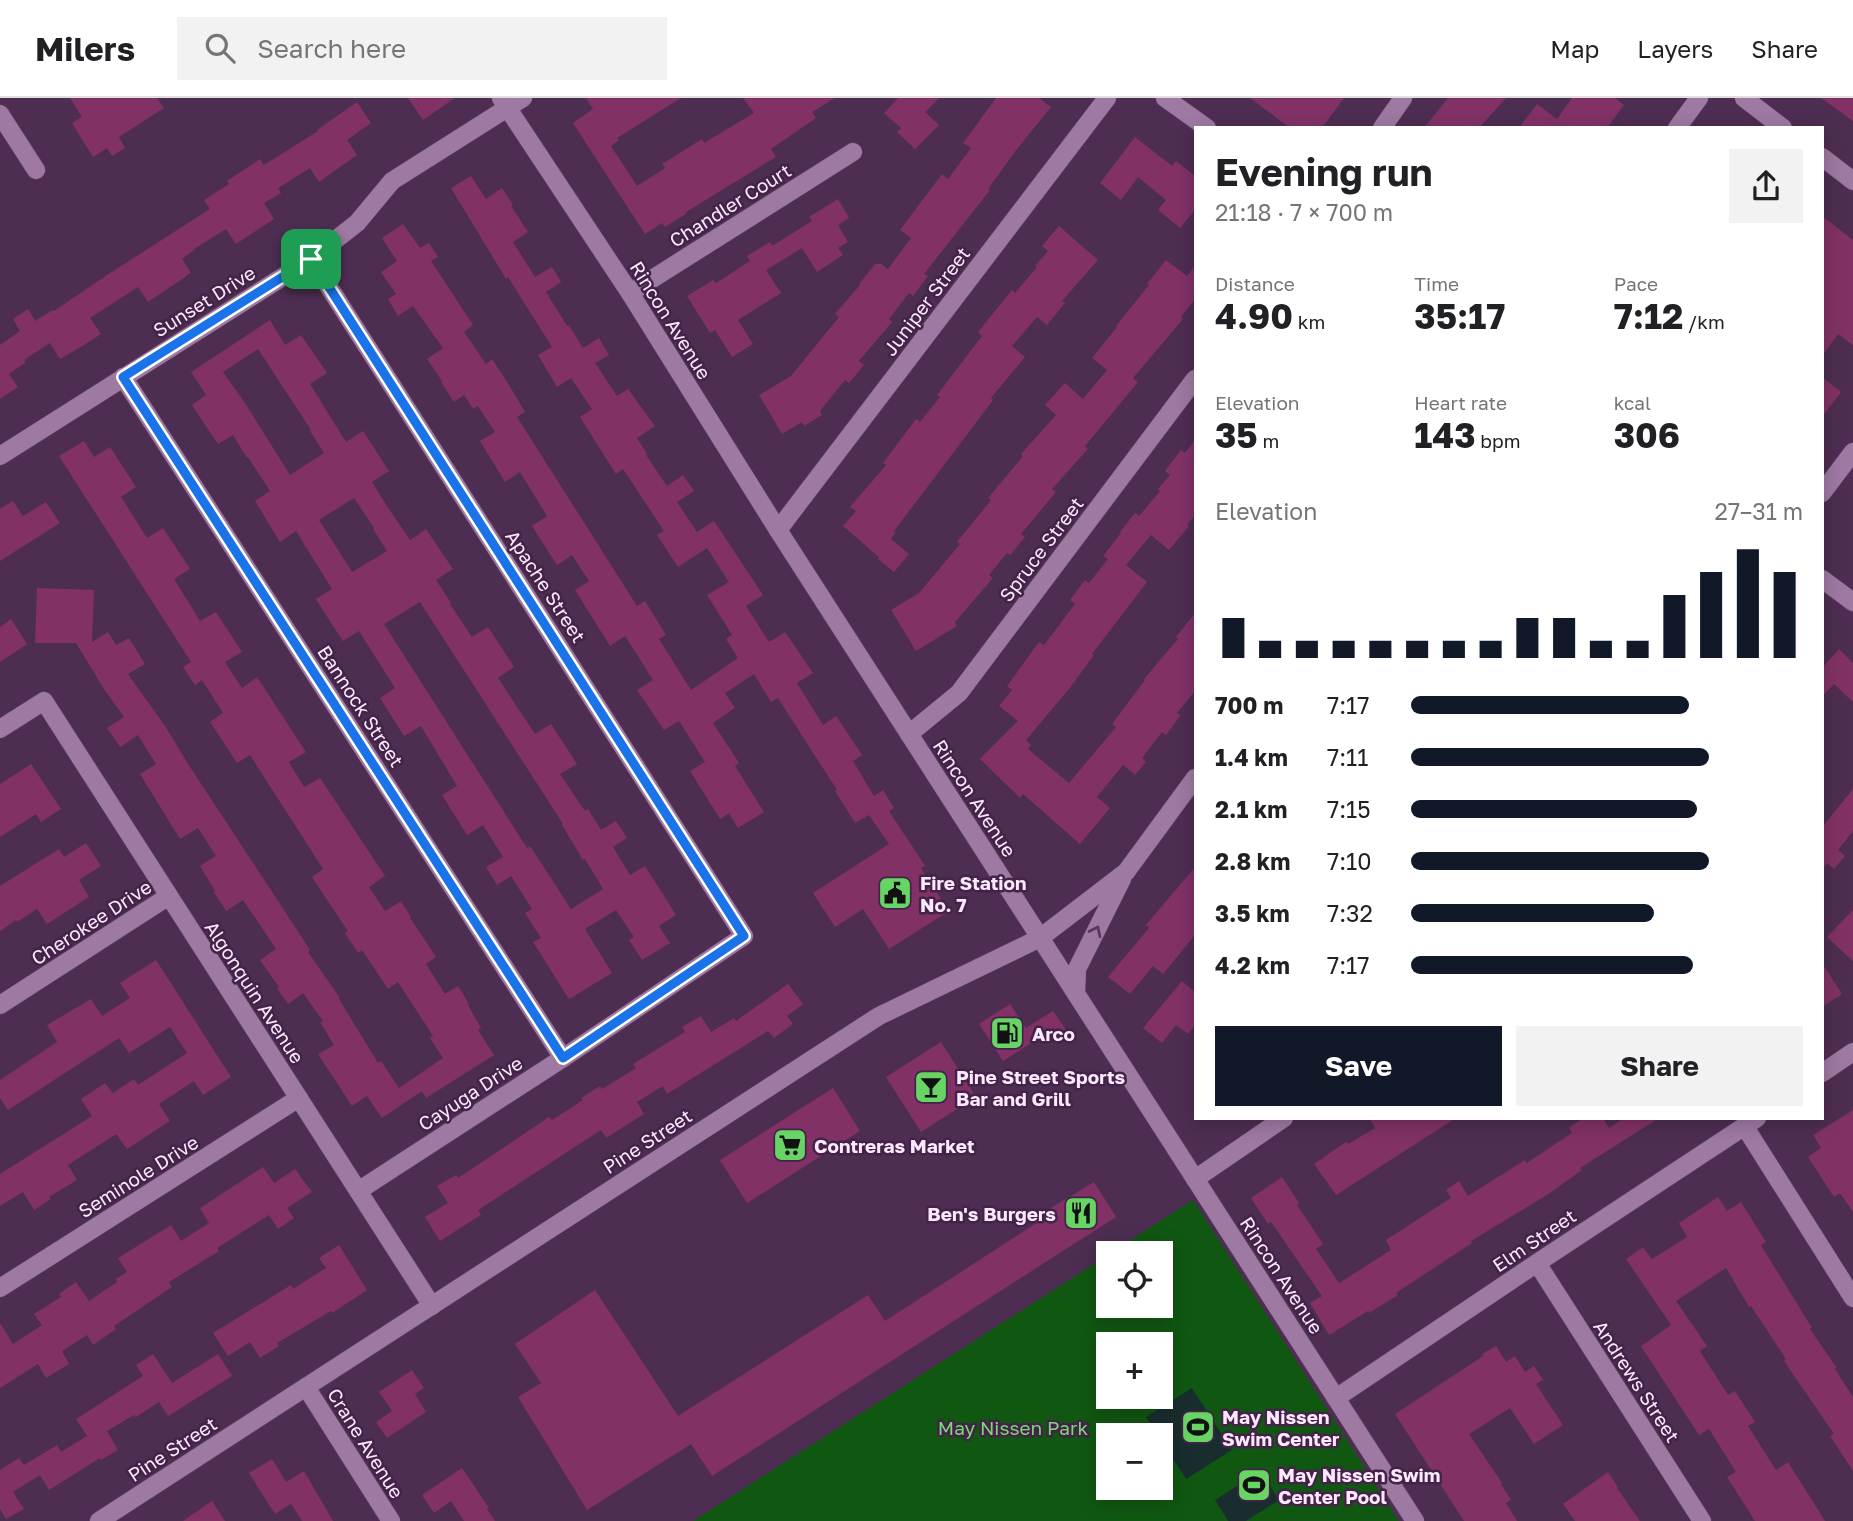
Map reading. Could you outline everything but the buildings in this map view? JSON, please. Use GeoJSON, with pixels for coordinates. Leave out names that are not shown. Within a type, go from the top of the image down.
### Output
{"type":"FeatureCollection","features":[{"type":"Feature","properties":{"kind":"street","name":"Sunset Drive"},"geometry":{"type":"LineString","coordinates":[[0,456],[311,259],[357,223],[392,181],[504,103],[523,98]]}},
{"type":"Feature","properties":{"kind":"street","name":"Juniper Street"},"geometry":{"type":"LineString","coordinates":[[778,530],[1107,98]]}},
{"type":"Feature","properties":{"kind":"street"},"geometry":{"type":"LineString","coordinates":[[1165,98],[1204,126]]}},
{"type":"Feature","properties":{"kind":"street"},"geometry":{"type":"LineString","coordinates":[[1383,126],[1403,98]]}},
{"type":"Feature","properties":{"kind":"street"},"geometry":{"type":"LineString","coordinates":[[1678,126],[1699,98]]}},
{"type":"Feature","properties":{"kind":"street"},"geometry":{"type":"LineString","coordinates":[[1744,98],[1780,126]]}},
{"type":"Feature","properties":{"kind":"street","name":"Rincon Avenue"},"geometry":{"type":"LineString","coordinates":[[504,103],[630,293],[778,530],[1415,1521]]}},
{"type":"Feature","properties":{"kind":"street"},"geometry":{"type":"LineString","coordinates":[[0,114],[36,170]]}},
{"type":"Feature","properties":{"kind":"street","name":"Chandler Court"},"geometry":{"type":"LineString","coordinates":[[630,293],[853,152]]}},
{"type":"Feature","properties":{"kind":"street"},"geometry":{"type":"LineString","coordinates":[[1824,159],[1853,181]]}},
{"type":"Feature","properties":{"kind":"street","name":"Apache Street"},"geometry":{"type":"LineString","coordinates":[[311,259],[744,936]]}},
{"type":"Feature","properties":{"kind":"street","name":"Bannock Street"},"geometry":{"type":"LineString","coordinates":[[123,377],[563,1058]]}},
{"type":"Feature","properties":{"kind":"street","name":"Spruce Street"},"geometry":{"type":"LineString","coordinates":[[909,734],[960,693],[1194,380]]}},
{"type":"Feature","properties":{"kind":"street"},"geometry":{"type":"LineString","coordinates":[[1824,490],[1853,452]]}},
{"type":"Feature","properties":{"kind":"street"},"geometry":{"type":"LineString","coordinates":[[1824,580],[1853,602]]}},
{"type":"Feature","properties":{"kind":"street","name":"Algonquin Avenue"},"geometry":{"type":"LineString","coordinates":[[0,729],[44,701],[432,1306]]}},
{"type":"Feature","properties":{"kind":"street","name":"Pine Street"},"geometry":{"type":"LineString","coordinates":[[109,1518],[306,1387],[879,1016],[1040,938],[1126,872],[1194,779]]}},
{"type":"Feature","properties":{"kind":"street"},"geometry":{"type":"LineString","coordinates":[[1076,994],[1077,969],[1126,872]]}},
{"type":"Feature","properties":{"kind":"street","name":"Cherokee Drive"},"geometry":{"type":"LineString","coordinates":[[0,1005],[169,896]]}},
{"type":"Feature","properties":{"kind":"street","name":"Cayuga Drive"},"geometry":{"type":"LineString","coordinates":[[358,1191],[744,936]]}},
{"type":"Feature","properties":{"kind":"street"},"geometry":{"type":"LineString","coordinates":[[1824,1072],[1853,1052]]}},
{"type":"Feature","properties":{"kind":"street","name":"Seminole Drive"},"geometry":{"type":"LineString","coordinates":[[0,1288],[299,1098]]}},
{"type":"Feature","properties":{"kind":"street"},"geometry":{"type":"LineString","coordinates":[[1195,1179],[1281,1120]]}},
{"type":"Feature","properties":{"kind":"street"},"geometry":{"type":"LineString","coordinates":[[1751,1122],[1853,1298]]}},
{"type":"Feature","properties":{"kind":"street","name":"Elm Street"},"geometry":{"type":"LineString","coordinates":[[1336,1398],[1751,1122]]}},
{"type":"Feature","properties":{"kind":"street","name":"Andrews Street"},"geometry":{"type":"LineString","coordinates":[[1537,1263],[1702,1521]]}},
{"type":"Feature","properties":{"kind":"street","name":"Crane Avenue"},"geometry":{"type":"LineString","coordinates":[[306,1387],[391,1521]]}},
{"type":"Feature","properties":{"kind":"green space","name":"May Nissen Park"},"geometry":{"type":"Polygon","coordinates":[[[1193,1200],[1399,1521],[693,1521],[1096,1263],[1096,1318],[1173,1318],[1173,1241],[1129,1241],[1193,1200]]]}},
{"type":"Feature","properties":{"kind":"shaded area"},"geometry":{"type":"Polygon","coordinates":[[[1192,1388],[1232,1450],[1186,1479],[1173,1459],[1173,1423],[1150,1423],[1146,1417],[1159,1409],[1173,1409],[1173,1400],[1192,1388]]]}},
{"type":"Feature","properties":{"kind":"shaded area","name":"May Nissen Swim Center Pool"},"geometry":{"type":"Polygon","coordinates":[[[1260,1471],[1279,1500],[1246,1521],[1228,1521],[1215,1500],[1260,1471]]]}},
{"type":"Feature","properties":{"kind":"place","name":"Fire Station No. 7"},"geometry":{"type":"Point","coordinates":[895,893]}},
{"type":"Feature","properties":{"kind":"place","name":"Arco"},"geometry":{"type":"Point","coordinates":[1007,1033]}},
{"type":"Feature","properties":{"kind":"place","name":"Pine Street Sports Bar and Grill"},"geometry":{"type":"Point","coordinates":[931,1087]}},
{"type":"Feature","properties":{"kind":"place","name":"Contreras Market"},"geometry":{"type":"Point","coordinates":[790,1145]}},
{"type":"Feature","properties":{"kind":"place","name":"Ben's Burgers"},"geometry":{"type":"Point","coordinates":[1081,1213]}},
{"type":"Feature","properties":{"kind":"place","name":"May Nissen Swim Center"},"geometry":{"type":"Point","coordinates":[1198,1427]}},
{"type":"Feature","properties":{"kind":"place","name":"May Nissen Swim Center Pool"},"geometry":{"type":"Point","coordinates":[1254,1485]}},
{"type":"Feature","properties":{"kind":"route"},"geometry":{"type":"LineString","coordinates":[[311,259],[744,936],[563,1058],[123,377],[311,259]]}}]}
